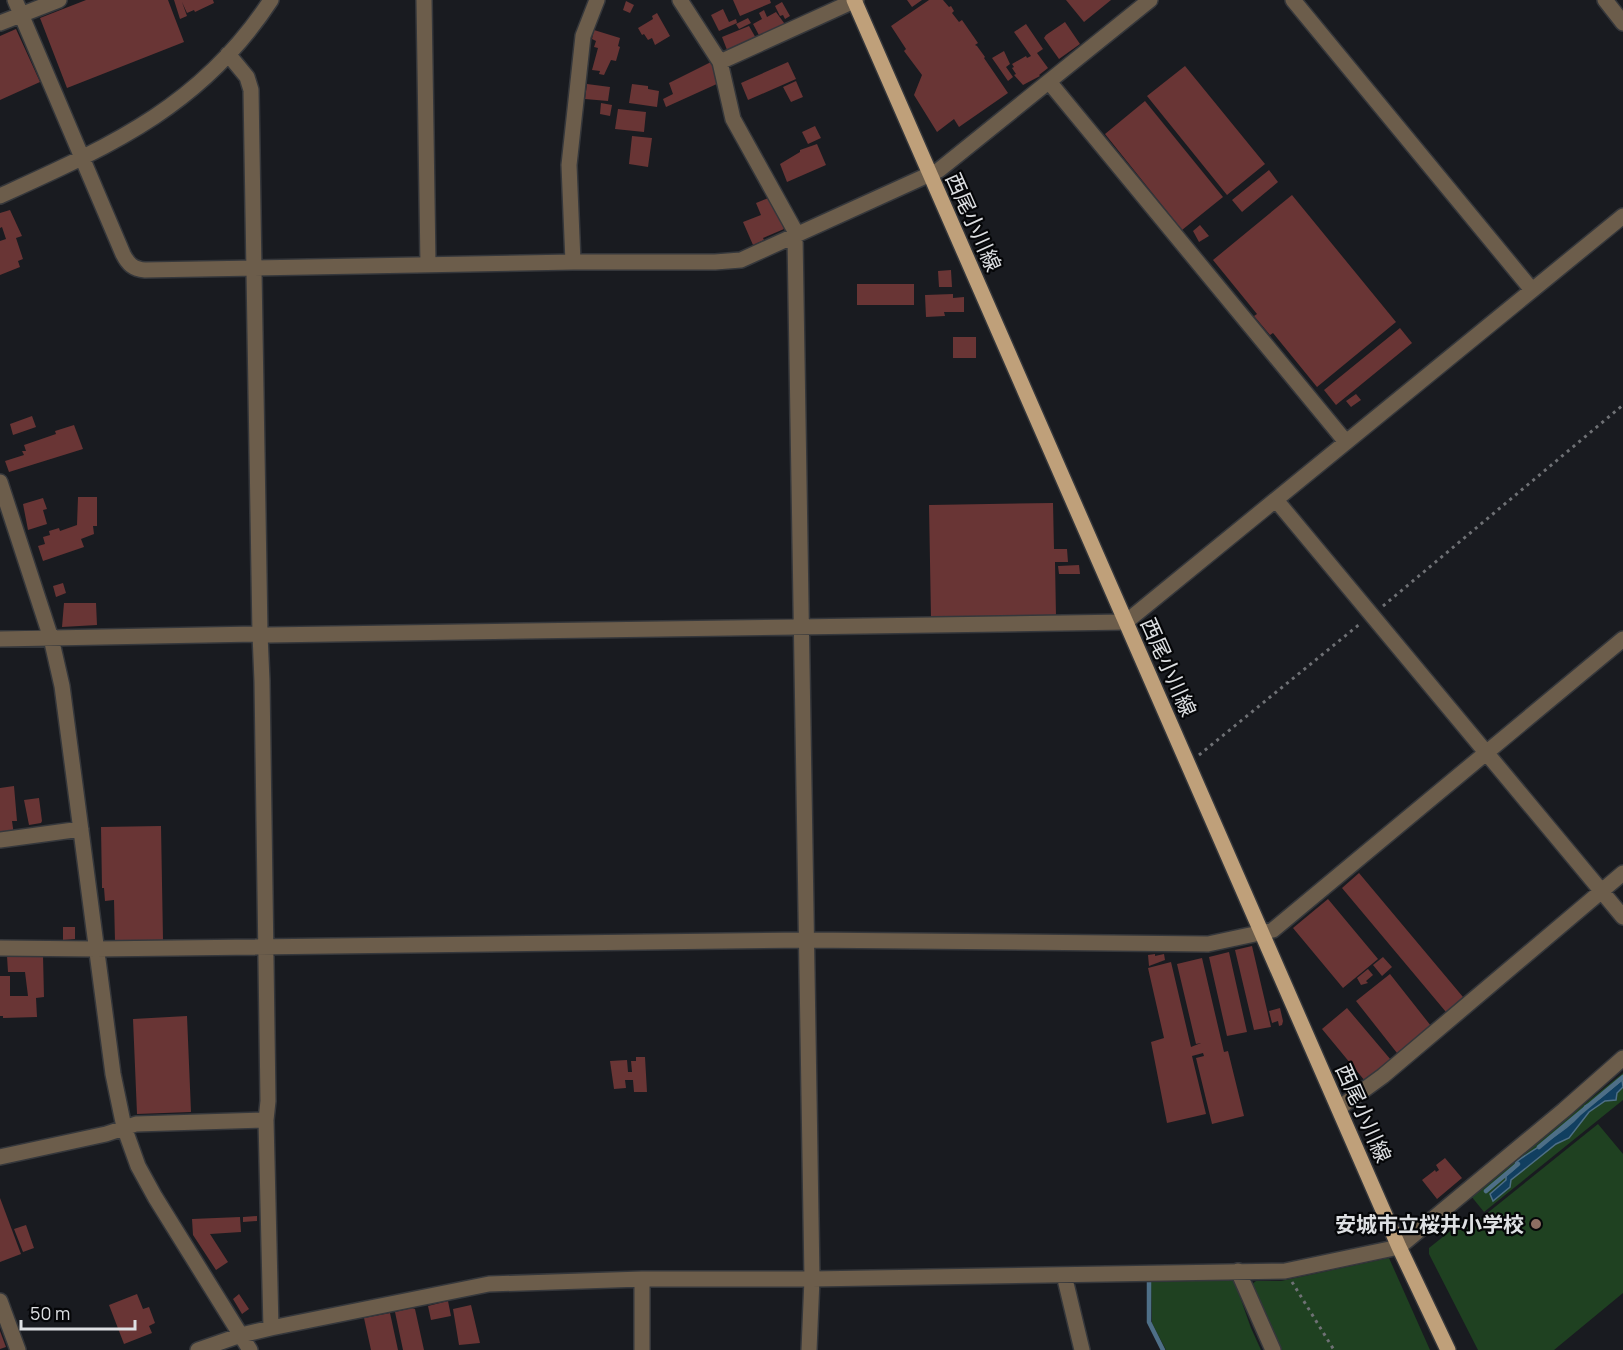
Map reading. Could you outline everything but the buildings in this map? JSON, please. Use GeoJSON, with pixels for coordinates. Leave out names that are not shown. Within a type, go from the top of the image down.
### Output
{"type":"FeatureCollection","features":[{"type":"Feature","properties":{"kind":"main road","name":"西尾小川線"},"geometry":{"type":"LineString","coordinates":[[854,0],[1399,1247],[1448,1350]]}},
{"type":"Feature","properties":{"kind":"street"},"geometry":{"type":"LineString","coordinates":[[15,0],[123,254],[128,263],[137,270],[573,262],[729,262],[741,260],[930,176],[1050,83],[1150,0]]}},
{"type":"Feature","properties":{"kind":"street"},"geometry":{"type":"LineString","coordinates":[[0,23],[60,0]]}},
{"type":"Feature","properties":{"kind":"street"},"geometry":{"type":"LineString","coordinates":[[0,196],[82,159],[157,116],[195,87],[228,54],[271,0]]}},
{"type":"Feature","properties":{"kind":"street"},"geometry":{"type":"LineString","coordinates":[[424,0],[428,265]]}},
{"type":"Feature","properties":{"kind":"street"},"geometry":{"type":"LineString","coordinates":[[573,262],[569,165],[583,36],[597,0]]}},
{"type":"Feature","properties":{"kind":"street"},"geometry":{"type":"LineString","coordinates":[[680,0],[720,62],[733,119],[794,229],[795,236],[812,1279],[809,1350]]}},
{"type":"Feature","properties":{"kind":"street"},"geometry":{"type":"LineString","coordinates":[[720,62],[854,0]]}},
{"type":"Feature","properties":{"kind":"street"},"geometry":{"type":"LineString","coordinates":[[1293,0],[1532,290]]}},
{"type":"Feature","properties":{"kind":"street"},"geometry":{"type":"LineString","coordinates":[[1605,0],[1623,22]]}},
{"type":"Feature","properties":{"kind":"street"},"geometry":{"type":"LineString","coordinates":[[228,54],[247,77],[251,90],[262,681],[268,1101],[266,1120],[272,1328]]}},
{"type":"Feature","properties":{"kind":"street"},"geometry":{"type":"LineString","coordinates":[[1050,83],[1346,442]]}},
{"type":"Feature","properties":{"kind":"street"},"geometry":{"type":"LineString","coordinates":[[0,639],[1126,622],[1623,216]]}},
{"type":"Feature","properties":{"kind":"street"},"geometry":{"type":"LineString","coordinates":[[0,482],[51,638],[62,686],[113,1074],[124,1127],[130,1147],[150,1189],[250,1350]]}},
{"type":"Feature","properties":{"kind":"street"},"geometry":{"type":"LineString","coordinates":[[1276,500],[1623,917]]}},
{"type":"Feature","properties":{"kind":"street"},"geometry":{"type":"LineString","coordinates":[[0,948],[96,949],[807,940],[1208,944],[1273,930],[1623,639]]}},
{"type":"Feature","properties":{"kind":"street"},"geometry":{"type":"LineString","coordinates":[[0,840],[81,829]]}},
{"type":"Feature","properties":{"kind":"street"},"geometry":{"type":"LineString","coordinates":[[1339,1108],[1383,1076],[1623,873]]}},
{"type":"Feature","properties":{"kind":"street"},"geometry":{"type":"LineString","coordinates":[[198,1350],[241,1335],[489,1284],[642,1279],[812,1279],[1285,1271],[1399,1247],[1623,1058]]}},
{"type":"Feature","properties":{"kind":"street"},"geometry":{"type":"LineString","coordinates":[[0,1157],[106,1134],[136,1124],[266,1120]]}},
{"type":"Feature","properties":{"kind":"street"},"geometry":{"type":"LineString","coordinates":[[1238,1271],[1273,1350]]}},
{"type":"Feature","properties":{"kind":"street"},"geometry":{"type":"LineString","coordinates":[[1064,1275],[1082,1350]]}},
{"type":"Feature","properties":{"kind":"street"},"geometry":{"type":"LineString","coordinates":[[642,1279],[642,1350]]}},
{"type":"Feature","properties":{"kind":"street"},"geometry":{"type":"LineString","coordinates":[[0,1301],[18,1350]]}},
{"type":"Feature","properties":{"kind":"path"},"geometry":{"type":"LineString","coordinates":[[1187,761],[1196,757],[1372,615],[1623,405]]}},
{"type":"Feature","properties":{"kind":"path"},"geometry":{"type":"LineString","coordinates":[[1285,1271],[1334,1350]]}},
{"type":"Feature","properties":{"kind":"green space"},"geometry":{"type":"Polygon","coordinates":[[[1623,1073],[1623,1100],[1484,1212],[1471,1196],[1623,1073]]]}},
{"type":"Feature","properties":{"kind":"green space","name":"安城市立桜井小学校"},"geometry":{"type":"Polygon","coordinates":[[[1598,1124],[1623,1154],[1623,1293],[1554,1350],[1478,1350],[1429,1254],[1429,1248],[1469,1216],[1475,1223],[1598,1124]]]}},
{"type":"Feature","properties":{"kind":"green space"},"geometry":{"type":"Polygon","coordinates":[[[1389,1258],[1430,1350],[1282,1350],[1251,1285],[1256,1281],[1281,1281],[1389,1258]]]}},
{"type":"Feature","properties":{"kind":"green space"},"geometry":{"type":"Polygon","coordinates":[[[1234,1280],[1261,1350],[1166,1350],[1152,1323],[1151,1282],[1234,1280]]]}},
{"type":"Feature","properties":{"kind":"water"},"geometry":{"type":"Polygon","coordinates":[[[1622,1080],[1623,1087],[1617,1093],[1616,1100],[1605,1101],[1589,1112],[1569,1138],[1556,1144],[1511,1180],[1510,1187],[1493,1201],[1490,1194],[1506,1180],[1506,1176],[1514,1169],[1516,1162],[1565,1129],[1581,1114],[1585,1106],[1600,1098],[1622,1080]]]}},
{"type":"Feature","properties":{"kind":"waterway"},"geometry":{"type":"LineString","coordinates":[[1539,1147],[1623,1077]]}},
{"type":"Feature","properties":{"kind":"waterway"},"geometry":{"type":"LineString","coordinates":[[1486,1191],[1518,1164]]}},
{"type":"Feature","properties":{"kind":"waterway"},"geometry":{"type":"LineString","coordinates":[[1149,1280],[1149,1322],[1163,1350]]}},
{"type":"Feature","properties":{"kind":"place","name":"安城市立桜井小学校"},"geometry":{"type":"Point","coordinates":[1536,1224]}}]}
